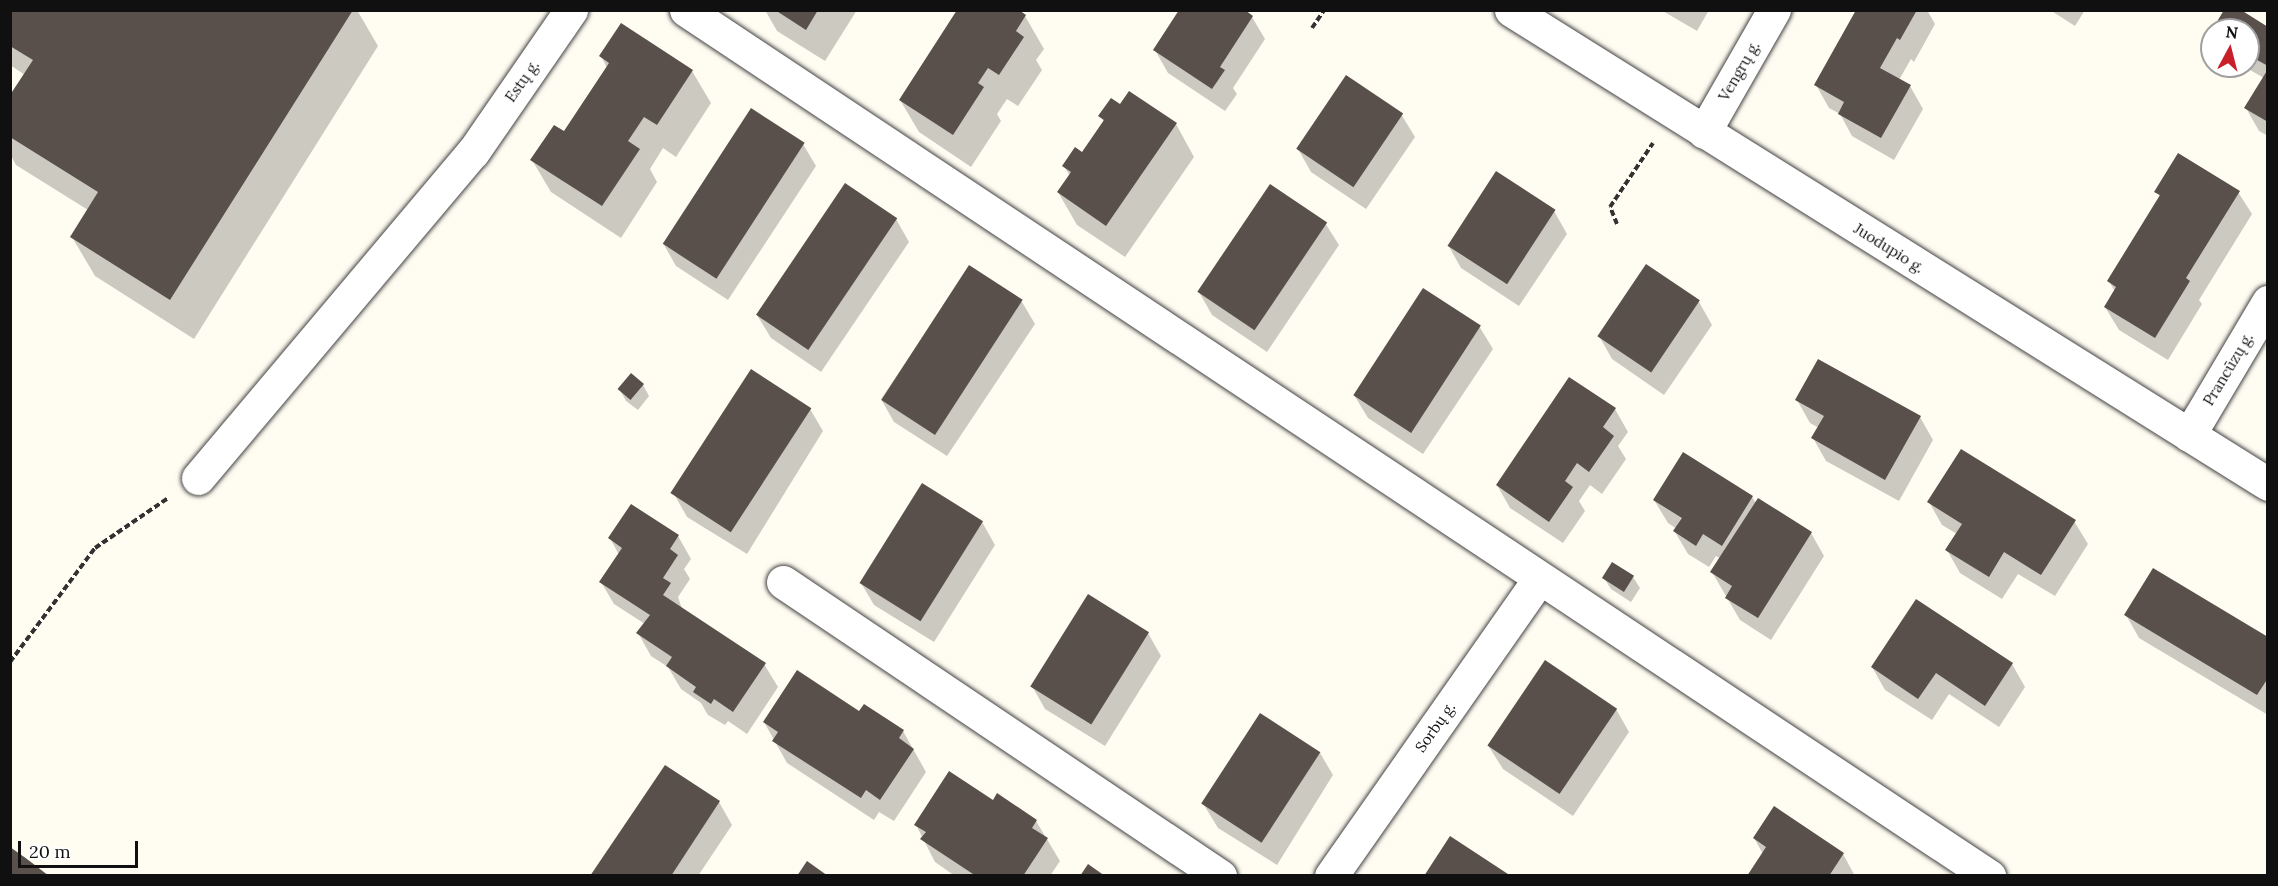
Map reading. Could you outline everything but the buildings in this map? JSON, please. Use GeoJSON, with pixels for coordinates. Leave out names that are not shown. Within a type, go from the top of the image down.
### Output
{"type":"FeatureCollection","features":[{"type":"Feature","properties":{"kind":"street","name":"Estų g."},"geometry":{"type":"LineString","coordinates":[[198,478],[473,152],[571,10]]}},
{"type":"Feature","properties":{"kind":"street"},"geometry":{"type":"LineString","coordinates":[[686,10],[1989,876]]}},
{"type":"Feature","properties":{"kind":"street","name":"Juodupio g."},"geometry":{"type":"LineString","coordinates":[[1511,10],[2268,484]]}},
{"type":"Feature","properties":{"kind":"street","name":"Vengrų g."},"geometry":{"type":"LineString","coordinates":[[1704,132],[1774,10]]}},
{"type":"Feature","properties":{"kind":"street","name":"Prancūzų g."},"geometry":{"type":"LineString","coordinates":[[2189,435],[2268,302]]}},
{"type":"Feature","properties":{"kind":"street","name":"Sorbų g."},"geometry":{"type":"LineString","coordinates":[[1331,876],[1539,579]]}},
{"type":"Feature","properties":{"kind":"street"},"geometry":{"type":"LineString","coordinates":[[783,582],[1220,876]]}},
{"type":"Feature","properties":{"kind":"path"},"geometry":{"type":"LineString","coordinates":[[1312,28],[1324,10]]}},
{"type":"Feature","properties":{"kind":"path"},"geometry":{"type":"LineString","coordinates":[[1617,224],[1610,207],[1673,112]]}},
{"type":"Feature","properties":{"kind":"path"},"geometry":{"type":"LineString","coordinates":[[10,662],[95,548],[198,478]]}}]}
